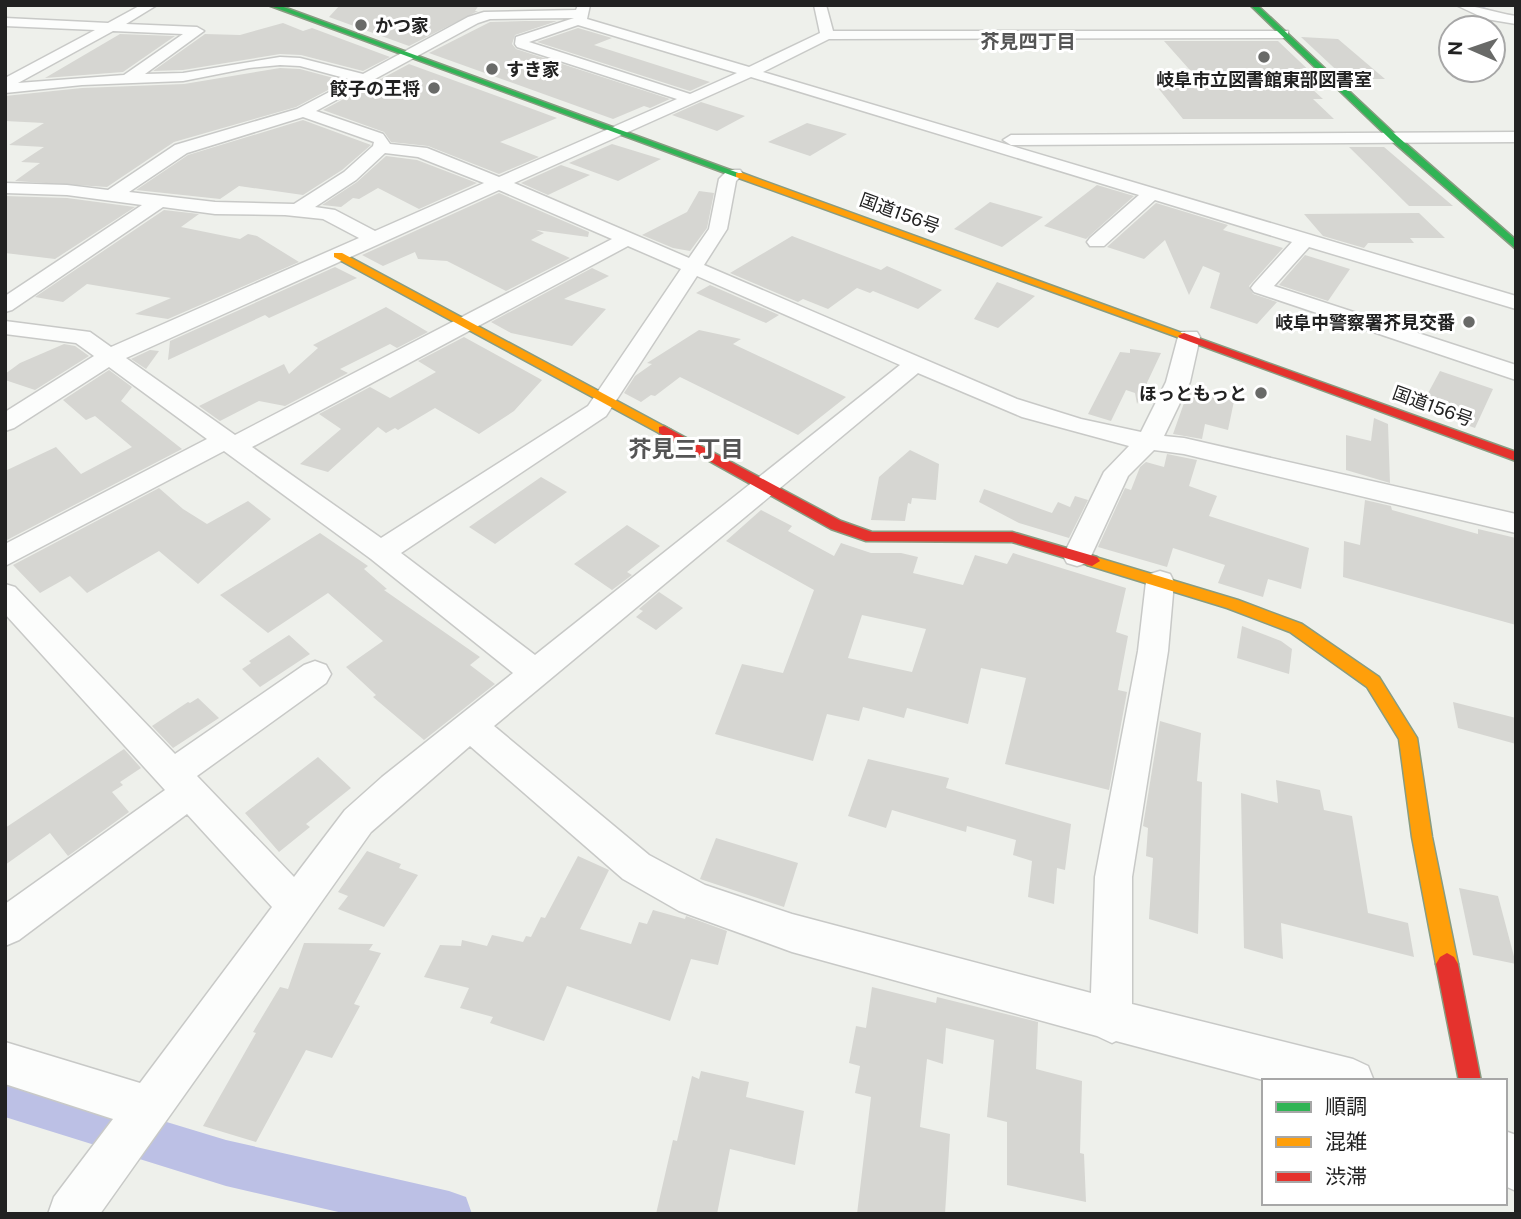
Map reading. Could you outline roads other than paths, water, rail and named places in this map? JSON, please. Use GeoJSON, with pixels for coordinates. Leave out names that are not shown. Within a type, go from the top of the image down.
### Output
{"type":"FeatureCollection","features":[{"type":"Feature","properties":{"kind":"main road","name":"国道156号"},"geometry":{"type":"LineString","coordinates":[[271,5],[1516,457]]}},
{"type":"Feature","properties":{"kind":"main road"},"geometry":{"type":"LineString","coordinates":[[1253,5],[1394,138],[1516,246]]}},
{"type":"Feature","properties":{"kind":"main road"},"geometry":{"type":"LineString","coordinates":[[338,255],[767,485],[836,525],[871,537],[1012,537],[1077,556],[1232,604],[1296,628],[1373,682],[1408,738],[1422,837],[1470,1079]]}},
{"type":"Feature","properties":{"kind":"street"},"geometry":{"type":"LineString","coordinates":[[5,87],[151,5]]}},
{"type":"Feature","properties":{"kind":"street"},"geometry":{"type":"LineString","coordinates":[[820,5],[827,35]]}},
{"type":"Feature","properties":{"kind":"street"},"geometry":{"type":"LineString","coordinates":[[1467,8],[1516,20]]}},
{"type":"Feature","properties":{"kind":"street"},"geometry":{"type":"LineString","coordinates":[[9,24],[39,11]]}},
{"type":"Feature","properties":{"kind":"street"},"geometry":{"type":"LineString","coordinates":[[582,13],[521,40],[522,44],[688,98]]}},
{"type":"Feature","properties":{"kind":"street"},"geometry":{"type":"LineString","coordinates":[[111,196],[181,149],[303,112],[473,20],[489,15],[582,13],[749,72],[1516,303]]}},
{"type":"Feature","properties":{"kind":"street"},"geometry":{"type":"LineString","coordinates":[[9,24],[197,32],[128,79]]}},
{"type":"Feature","properties":{"kind":"street"},"geometry":{"type":"LineString","coordinates":[[5,423],[109,357],[827,35],[1283,34]]}},
{"type":"Feature","properties":{"kind":"street"},"geometry":{"type":"LineString","coordinates":[[5,87],[183,77],[280,61],[300,62],[362,78]]}},
{"type":"Feature","properties":{"kind":"street"},"geometry":{"type":"LineString","coordinates":[[296,211],[350,176],[381,148],[382,141],[303,112]]}},
{"type":"Feature","properties":{"kind":"street"},"geometry":{"type":"LineString","coordinates":[[979,140],[1516,137]]}},
{"type":"Feature","properties":{"kind":"street"},"geometry":{"type":"LineString","coordinates":[[381,148],[421,152],[498,183],[1053,420],[1149,442],[1184,446],[1516,524]]}},
{"type":"Feature","properties":{"kind":"street"},"geometry":{"type":"LineString","coordinates":[[381,552],[597,411],[718,229],[728,179],[734,174]]}},
{"type":"Feature","properties":{"kind":"street"},"geometry":{"type":"LineString","coordinates":[[5,188],[66,190],[215,208],[328,214],[373,238]]}},
{"type":"Feature","properties":{"kind":"street"},"geometry":{"type":"LineString","coordinates":[[1097,243],[1152,193]]}},
{"type":"Feature","properties":{"kind":"street"},"geometry":{"type":"LineString","coordinates":[[5,306],[158,202]]}},
{"type":"Feature","properties":{"kind":"street"},"geometry":{"type":"LineString","coordinates":[[5,556],[627,239]]}},
{"type":"Feature","properties":{"kind":"street"},"geometry":{"type":"LineString","coordinates":[[1305,239],[1261,288],[1516,373]]}},
{"type":"Feature","properties":{"kind":"street"},"geometry":{"type":"LineString","coordinates":[[5,327],[82,337],[381,552],[535,673]]}},
{"type":"Feature","properties":{"kind":"street"},"geometry":{"type":"LineString","coordinates":[[1077,556],[1117,472],[1149,442],[1178,382],[1189,337]]}},
{"type":"Feature","properties":{"kind":"street"},"geometry":{"type":"LineString","coordinates":[[71,1214],[358,821],[394,788],[917,363]]}},
{"type":"Feature","properties":{"kind":"street"},"geometry":{"type":"LineString","coordinates":[[1112,1022],[1111,905],[1116,857],[1158,623],[1160,582]]}},
{"type":"Feature","properties":{"kind":"street"},"geometry":{"type":"LineString","coordinates":[[5,595],[295,905]]}},
{"type":"Feature","properties":{"kind":"street"},"geometry":{"type":"LineString","coordinates":[[5,927],[315,674]]}},
{"type":"Feature","properties":{"kind":"street"},"geometry":{"type":"LineString","coordinates":[[470,726],[659,884],[755,922],[1112,1022],[1345,1079]]}},
{"type":"Feature","properties":{"kind":"street"},"geometry":{"type":"LineString","coordinates":[[5,1063],[149,1108]]}},
{"type":"Feature","properties":{"kind":"waterway"},"geometry":{"type":"LineString","coordinates":[[1474,5],[1492,11]]}},
{"type":"Feature","properties":{"kind":"waterway"},"geometry":{"type":"LineString","coordinates":[[5,1095],[226,1163],[449,1214]]}},
{"type":"Feature","properties":{"kind":"place","name":"かつ家"},"geometry":{"type":"Point","coordinates":[361,25]}},
{"type":"Feature","properties":{"kind":"place","name":"岐阜市立図書館東部図書室"},"geometry":{"type":"Point","coordinates":[1264,57]}},
{"type":"Feature","properties":{"kind":"place","name":"すき家"},"geometry":{"type":"Point","coordinates":[492,69]}},
{"type":"Feature","properties":{"kind":"place","name":"餃子の王将"},"geometry":{"type":"Point","coordinates":[434,88]}},
{"type":"Feature","properties":{"kind":"place","name":"岐阜中警察署芥見交番"},"geometry":{"type":"Point","coordinates":[1469,322]}},
{"type":"Feature","properties":{"kind":"place","name":"ほっともっと"},"geometry":{"type":"Point","coordinates":[1261,393]}},
{"type":"Feature","properties":{"kind":"district","name":"芥見四丁目"},"geometry":{"type":"Point","coordinates":[1028,41]}},
{"type":"Feature","properties":{"kind":"district","name":"芥見三丁目"},"geometry":{"type":"Point","coordinates":[686,448]}}]}
